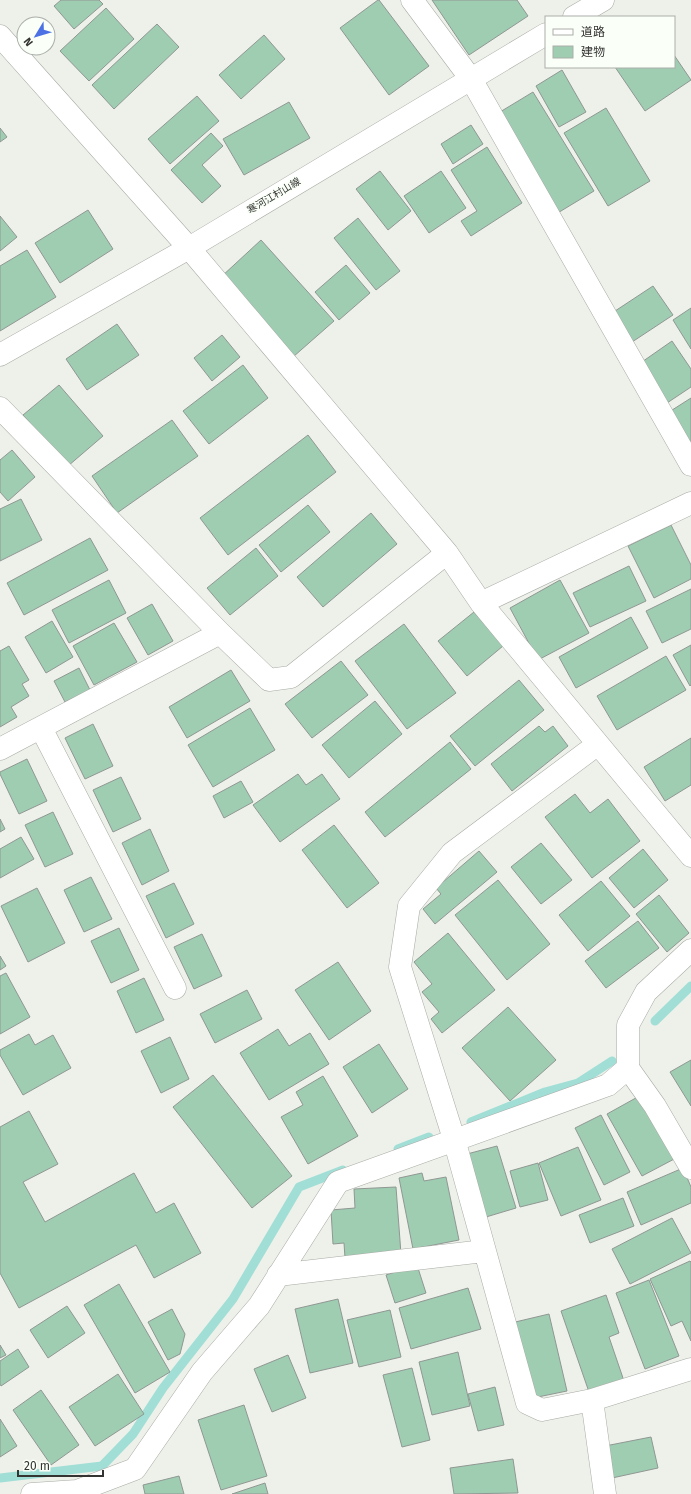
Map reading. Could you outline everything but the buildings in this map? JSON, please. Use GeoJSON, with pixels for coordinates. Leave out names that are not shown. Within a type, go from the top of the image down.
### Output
{"type":"FeatureCollection","features":[{"type":"Feature","properties":{"kind":"main road"},"geometry":{"type":"LineString","coordinates":[[412,0],[470,79],[691,465]]}},
{"type":"Feature","properties":{"kind":"main road"},"geometry":{"type":"LineString","coordinates":[[576,16],[603,0]]}},
{"type":"Feature","properties":{"kind":"main road","name":"寒河江村山線"},"geometry":{"type":"LineString","coordinates":[[0,355],[189,248],[545,35]]}},
{"type":"Feature","properties":{"kind":"main road"},"geometry":{"type":"LineString","coordinates":[[0,36],[189,248],[447,553],[481,603],[691,856]]}},
{"type":"Feature","properties":{"kind":"main road"},"geometry":{"type":"LineString","coordinates":[[0,408],[220,633],[269,680],[291,677],[447,553]]}},
{"type":"Feature","properties":{"kind":"main road"},"geometry":{"type":"LineString","coordinates":[[481,603],[691,503]]}},
{"type":"Feature","properties":{"kind":"main road"},"geometry":{"type":"LineString","coordinates":[[0,749],[220,633]]}},
{"type":"Feature","properties":{"kind":"main road"},"geometry":{"type":"LineString","coordinates":[[41,728],[175,988]]}},
{"type":"Feature","properties":{"kind":"main road"},"geometry":{"type":"LineString","coordinates":[[598,744],[452,853],[409,906],[400,967],[454,1139],[527,1403],[542,1410],[592,1400],[691,1369]]}},
{"type":"Feature","properties":{"kind":"main road"},"geometry":{"type":"LineString","coordinates":[[691,950],[646,992],[628,1024],[628,1068],[655,1106],[691,1168]]}},
{"type":"Feature","properties":{"kind":"main road"},"geometry":{"type":"LineString","coordinates":[[32,1494],[77,1491],[135,1469],[202,1372],[260,1306],[278,1275],[338,1182],[454,1139],[608,1085],[628,1068]]}},
{"type":"Feature","properties":{"kind":"main road"},"geometry":{"type":"LineString","coordinates":[[278,1275],[484,1251]]}},
{"type":"Feature","properties":{"kind":"main road"},"geometry":{"type":"LineString","coordinates":[[592,1400],[605,1494]]}},
{"type":"Feature","properties":{"kind":"waterway"},"geometry":{"type":"LineString","coordinates":[[655,1021],[691,986]]}},
{"type":"Feature","properties":{"kind":"waterway"},"geometry":{"type":"LineString","coordinates":[[471,1122],[545,1092],[578,1083],[612,1061]]}},
{"type":"Feature","properties":{"kind":"waterway"},"geometry":{"type":"LineString","coordinates":[[398,1149],[429,1137]]}},
{"type":"Feature","properties":{"kind":"waterway"},"geometry":{"type":"LineString","coordinates":[[0,1478],[102,1466],[133,1434],[163,1388],[233,1299],[299,1187],[343,1170]]}}]}
